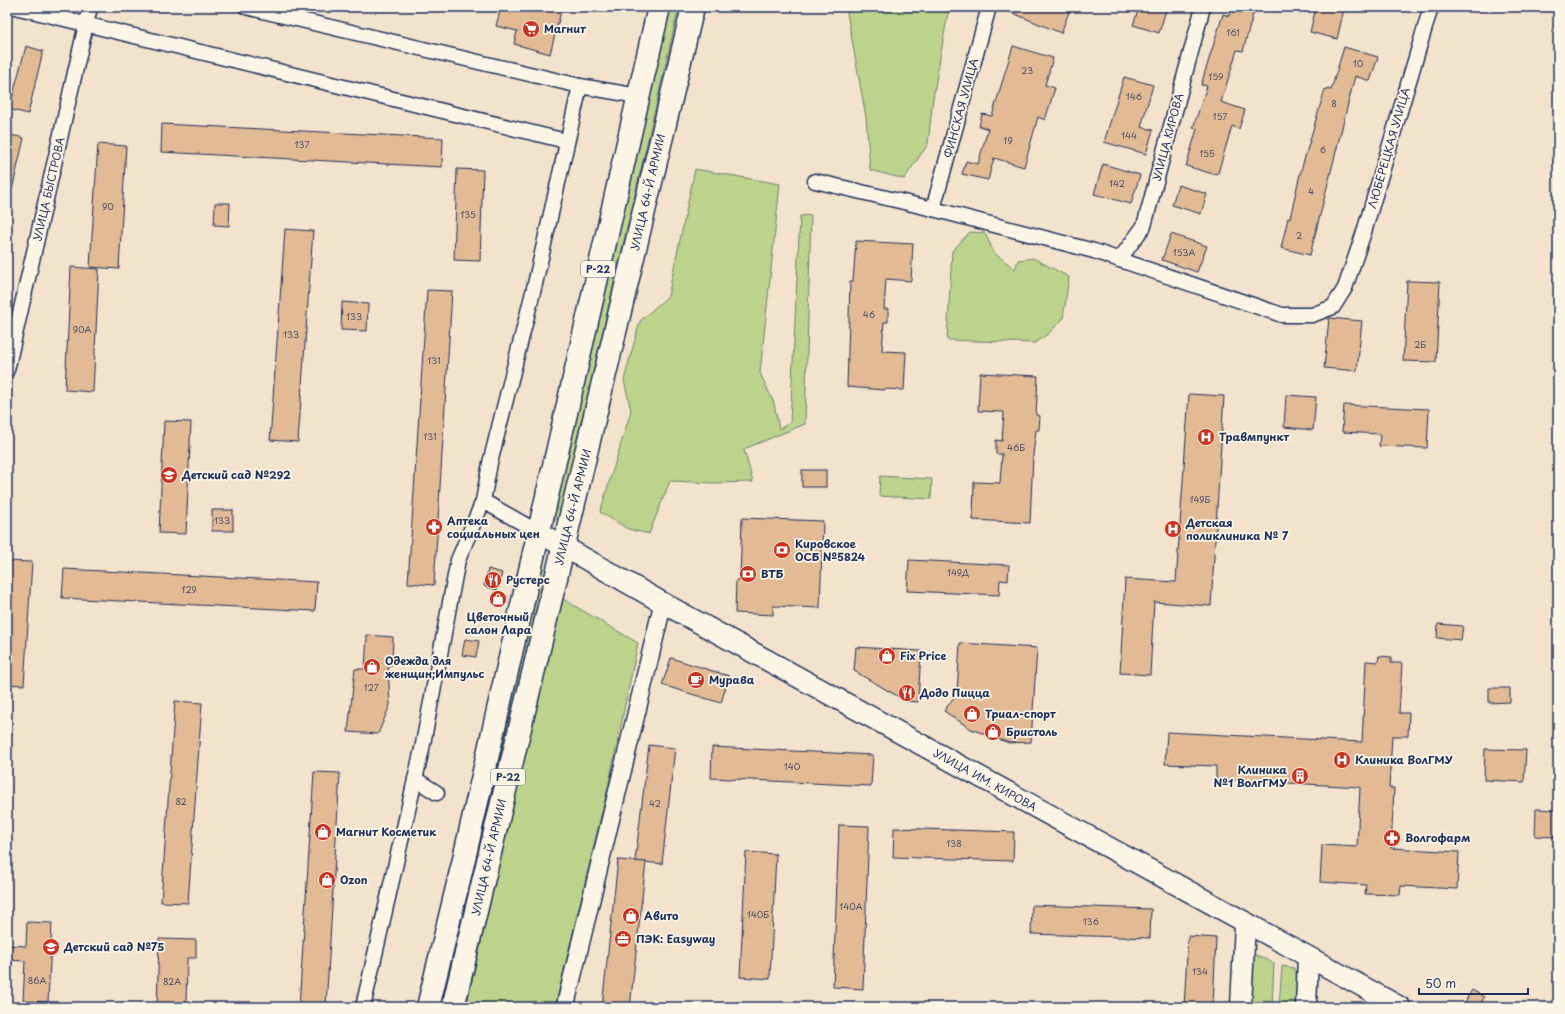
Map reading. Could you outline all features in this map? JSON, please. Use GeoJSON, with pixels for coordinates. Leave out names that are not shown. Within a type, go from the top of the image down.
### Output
{"type":"FeatureCollection","features":[{"type":"Feature","properties":{"kind":"highway","name":"Р-22"},"geometry":{"type":"LineString","coordinates":[[428,1007],[463,863],[659,7]]}},
{"type":"Feature","properties":{"kind":"highway","name":"УЛИЦА 64-Й АРМИИ"},"geometry":{"type":"LineString","coordinates":[[453,1007],[693,7]]}},
{"type":"Feature","properties":{"kind":"main road","name":"УЛИЦА ИМ. КИРОВА"},"geometry":{"type":"LineString","coordinates":[[538,532],[663,603],[1308,958],[1400,1007]]}},
{"type":"Feature","properties":{"kind":"main road"},"geometry":{"type":"LineString","coordinates":[[1241,1007],[1245,923]]}},
{"type":"Feature","properties":{"kind":"main road"},"geometry":{"type":"LineString","coordinates":[[1306,1007],[1308,958]]}},
{"type":"Feature","properties":{"kind":"street"},"geometry":{"type":"LineString","coordinates":[[15,7],[86,23],[153,41],[566,141]]}},
{"type":"Feature","properties":{"kind":"street","name":"УЛИЦА БЫСТРОВА"},"geometry":{"type":"LineString","coordinates":[[7,370],[90,7]]}},
{"type":"Feature","properties":{"kind":"street"},"geometry":{"type":"LineString","coordinates":[[246,7],[580,86],[638,96]]}},
{"type":"Feature","properties":{"kind":"street","name":"ФИНСКАЯ УЛИЦА"},"geometry":{"type":"LineString","coordinates":[[933,209],[989,7]]}},
{"type":"Feature","properties":{"kind":"street","name":"УЛИЦА КИРОВА"},"geometry":{"type":"LineString","coordinates":[[1119,260],[1144,226],[1203,7]]}},
{"type":"Feature","properties":{"kind":"street","name":"ЛЮБЕРЕЦКАЯ УЛИЦА"},"geometry":{"type":"LineString","coordinates":[[815,181],[933,209],[1094,251],[1282,314],[1312,315],[1332,307],[1345,288],[1364,232],[1431,7]]}},
{"type":"Feature","properties":{"kind":"street"},"geometry":{"type":"LineString","coordinates":[[363,1007],[415,779],[458,560],[482,501],[490,463],[535,284],[566,141],[580,86]]}},
{"type":"Feature","properties":{"kind":"street"},"geometry":{"type":"LineString","coordinates":[[482,501],[538,532]]}},
{"type":"Feature","properties":{"kind":"street"},"geometry":{"type":"LineString","coordinates":[[565,1007],[663,603]]}},
{"type":"Feature","properties":{"kind":"street"},"geometry":{"type":"LineString","coordinates":[[415,779],[437,793]]}},
{"type":"Feature","properties":{"kind":"green space"},"geometry":{"type":"Polygon","coordinates":[[[668,7],[679,7],[559,517],[553,522],[548,515],[668,7]]]}},
{"type":"Feature","properties":{"kind":"green space"},"geometry":{"type":"Polygon","coordinates":[[[846,7],[949,7],[933,98],[928,144],[904,179],[870,170],[866,117],[846,7]]]}},
{"type":"Feature","properties":{"kind":"green space"},"geometry":{"type":"Polygon","coordinates":[[[695,169],[780,184],[760,373],[774,403],[779,429],[790,423],[800,216],[811,215],[805,424],[744,449],[753,482],[715,483],[670,481],[649,534],[628,529],[600,512],[631,411],[624,380],[640,321],[668,296],[695,169]]]}},
{"type":"Feature","properties":{"kind":"green space"},"geometry":{"type":"Polygon","coordinates":[[[970,232],[985,233],[994,253],[1015,269],[1018,260],[1033,258],[1069,277],[1063,319],[1049,333],[1035,343],[947,340],[952,251],[970,232]]]}},
{"type":"Feature","properties":{"kind":"green space"},"geometry":{"type":"Polygon","coordinates":[[[880,476],[932,479],[931,499],[879,496],[880,476]]]}},
{"type":"Feature","properties":{"kind":"green space"},"geometry":{"type":"Polygon","coordinates":[[[540,567],[546,569],[546,578],[446,1007],[435,1007],[540,567]]]}},
{"type":"Feature","properties":{"kind":"green space"},"geometry":{"type":"Polygon","coordinates":[[[561,598],[638,643],[608,787],[555,1007],[466,1007],[561,598]]]}},
{"type":"Feature","properties":{"kind":"green space"},"geometry":{"type":"Polygon","coordinates":[[[1253,955],[1259,956],[1274,963],[1272,1007],[1249,1007],[1253,955]]]}},
{"type":"Feature","properties":{"kind":"green space"},"geometry":{"type":"Polygon","coordinates":[[[1282,966],[1294,968],[1298,977],[1298,1007],[1279,1007],[1282,966]]]}},
{"type":"Feature","properties":{"kind":"building","name":"Магнит"},"geometry":{"type":"Polygon","coordinates":[[[501,7],[562,7],[550,54],[514,44],[517,31],[496,26],[501,7]]]}},
{"type":"Feature","properties":{"kind":"building"},"geometry":{"type":"Polygon","coordinates":[[[998,7],[1071,7],[1061,33],[998,7]]]}},
{"type":"Feature","properties":{"kind":"building"},"geometry":{"type":"Polygon","coordinates":[[[1139,7],[1167,7],[1159,33],[1133,25],[1139,7]]]}},
{"type":"Feature","properties":{"kind":"building"},"geometry":{"type":"Polygon","coordinates":[[[1232,7],[1255,7],[1243,51],[1237,50],[1221,102],[1245,110],[1239,129],[1232,126],[1218,173],[1213,174],[1186,166],[1197,129],[1193,128],[1207,86],[1201,85],[1223,14],[1229,16],[1232,7]]]}},
{"type":"Feature","properties":{"kind":"building"},"geometry":{"type":"Polygon","coordinates":[[[1316,7],[1344,9],[1337,39],[1310,32],[1316,7]]]}},
{"type":"Feature","properties":{"kind":"building"},"geometry":{"type":"Polygon","coordinates":[[[26,46],[43,51],[28,114],[9,109],[26,46]]]}},
{"type":"Feature","properties":{"kind":"building"},"geometry":{"type":"Polygon","coordinates":[[[1013,46],[1053,58],[1045,85],[1055,88],[1045,120],[1038,117],[1024,167],[994,158],[988,180],[962,174],[966,161],[978,164],[988,129],[979,126],[982,114],[992,116],[1013,46]]]}},
{"type":"Feature","properties":{"kind":"building"},"geometry":{"type":"Polygon","coordinates":[[[1344,47],[1378,57],[1370,81],[1355,76],[1310,255],[1281,248],[1288,218],[1290,218],[1300,174],[1325,89],[1331,90],[1344,47]]]}},
{"type":"Feature","properties":{"kind":"building"},"geometry":{"type":"Polygon","coordinates":[[[1124,77],[1153,85],[1141,127],[1153,130],[1146,154],[1104,142],[1124,77]]]}},
{"type":"Feature","properties":{"kind":"building"},"geometry":{"type":"Polygon","coordinates":[[[162,124],[443,138],[442,167],[161,152],[162,124]]]}},
{"type":"Feature","properties":{"kind":"building"},"geometry":{"type":"Polygon","coordinates":[[[7,134],[24,138],[12,190],[7,190],[7,134]]]}},
{"type":"Feature","properties":{"kind":"building"},"geometry":{"type":"Polygon","coordinates":[[[98,144],[126,146],[119,269],[90,267],[98,144]]]}},
{"type":"Feature","properties":{"kind":"building"},"geometry":{"type":"Polygon","coordinates":[[[1103,164],[1140,175],[1131,204],[1094,194],[1103,164]]]}},
{"type":"Feature","properties":{"kind":"building"},"geometry":{"type":"Polygon","coordinates":[[[457,169],[483,170],[480,261],[454,260],[457,169]]]}},
{"type":"Feature","properties":{"kind":"building"},"geometry":{"type":"Polygon","coordinates":[[[1178,185],[1207,194],[1201,214],[1172,205],[1178,185]]]}},
{"type":"Feature","properties":{"kind":"building"},"geometry":{"type":"Polygon","coordinates":[[[215,203],[230,203],[229,226],[214,225],[215,203]]]}},
{"type":"Feature","properties":{"kind":"building"},"geometry":{"type":"Polygon","coordinates":[[[285,229],[313,231],[298,442],[270,440],[285,229]]]}},
{"type":"Feature","properties":{"kind":"building"},"geometry":{"type":"Polygon","coordinates":[[[1171,234],[1207,246],[1197,272],[1162,260],[1171,234]]]}},
{"type":"Feature","properties":{"kind":"building"},"geometry":{"type":"Polygon","coordinates":[[[856,241],[913,244],[911,281],[886,279],[884,309],[888,309],[888,322],[884,322],[882,351],[906,352],[904,390],[847,387],[850,281],[853,281],[856,241]]]}},
{"type":"Feature","properties":{"kind":"building"},"geometry":{"type":"Polygon","coordinates":[[[71,267],[99,269],[93,392],[65,390],[71,267]]]}},
{"type":"Feature","properties":{"kind":"building"},"geometry":{"type":"Polygon","coordinates":[[[1407,281],[1440,282],[1436,362],[1403,361],[1407,281]]]}},
{"type":"Feature","properties":{"kind":"building"},"geometry":{"type":"Polygon","coordinates":[[[427,290],[452,291],[434,585],[408,583],[427,290]]]}},
{"type":"Feature","properties":{"kind":"building"},"geometry":{"type":"Polygon","coordinates":[[[342,302],[368,304],[367,331],[341,330],[342,302]]]}},
{"type":"Feature","properties":{"kind":"building"},"geometry":{"type":"Polygon","coordinates":[[[1329,318],[1362,321],[1357,371],[1324,368],[1329,318]]]}},
{"type":"Feature","properties":{"kind":"building"},"geometry":{"type":"Polygon","coordinates":[[[980,373],[1038,376],[1036,415],[1040,416],[1039,430],[1036,430],[1033,455],[1030,523],[973,520],[974,482],[1000,483],[1002,454],[996,454],[996,440],[1002,441],[1004,412],[978,411],[980,373]]]}},
{"type":"Feature","properties":{"kind":"building"},"geometry":{"type":"Polygon","coordinates":[[[1189,394],[1224,396],[1211,606],[1154,602],[1150,675],[1120,673],[1125,579],[1176,582],[1189,394]]]}},
{"type":"Feature","properties":{"kind":"building"},"geometry":{"type":"Polygon","coordinates":[[[1286,395],[1316,397],[1313,430],[1284,427],[1286,395]]]}},
{"type":"Feature","properties":{"kind":"building"},"geometry":{"type":"Polygon","coordinates":[[[1344,405],[1429,409],[1427,448],[1379,446],[1380,434],[1342,432],[1344,405]]]}},
{"type":"Feature","properties":{"kind":"building"},"geometry":{"type":"Polygon","coordinates":[[[164,421],[191,422],[186,534],[159,533],[164,421]]]}},
{"type":"Feature","properties":{"kind":"building"},"geometry":{"type":"Polygon","coordinates":[[[802,470],[826,470],[826,487],[802,487],[802,470]]]}},
{"type":"Feature","properties":{"kind":"building"},"geometry":{"type":"Polygon","coordinates":[[[212,510],[233,510],[233,531],[212,531],[212,510]]]}},
{"type":"Feature","properties":{"kind":"building","name":"Кировское ОСБ №5824"},"geometry":{"type":"Polygon","coordinates":[[[742,518],[823,521],[820,608],[773,606],[773,615],[735,613],[736,580],[740,580],[742,518]]]}},
{"type":"Feature","properties":{"kind":"building"},"geometry":{"type":"Polygon","coordinates":[[[909,560],[1009,565],[1008,581],[1000,580],[999,595],[907,591],[909,560]]]}},
{"type":"Feature","properties":{"kind":"building"},"geometry":{"type":"Polygon","coordinates":[[[7,561],[32,562],[24,685],[7,684],[7,561]]]}},
{"type":"Feature","properties":{"kind":"building"},"geometry":{"type":"Polygon","coordinates":[[[64,569],[317,582],[315,611],[62,598],[64,569]]]}},
{"type":"Feature","properties":{"kind":"building","name":"Рустерс"},"geometry":{"type":"Polygon","coordinates":[[[488,569],[502,573],[497,590],[484,586],[488,569]]]}},
{"type":"Feature","properties":{"kind":"building"},"geometry":{"type":"Polygon","coordinates":[[[1438,624],[1463,626],[1461,640],[1437,638],[1438,624]]]}},
{"type":"Feature","properties":{"kind":"building"},"geometry":{"type":"Polygon","coordinates":[[[367,635],[393,637],[392,665],[388,665],[390,705],[378,734],[348,732],[355,669],[365,669],[367,635]]]}},
{"type":"Feature","properties":{"kind":"building"},"geometry":{"type":"Polygon","coordinates":[[[465,639],[479,641],[476,657],[462,655],[465,639]]]}},
{"type":"Feature","properties":{"kind":"building"},"geometry":{"type":"Polygon","coordinates":[[[960,643],[1037,648],[1031,742],[1009,743],[971,729],[944,711],[957,693],[960,643]]]}},
{"type":"Feature","properties":{"kind":"building"},"geometry":{"type":"Polygon","coordinates":[[[856,647],[921,651],[918,702],[906,701],[854,671],[856,647]]]}},
{"type":"Feature","properties":{"kind":"building","name":"Клиника №1 ВолгГМУ"},"geometry":{"type":"Polygon","coordinates":[[[1379,656],[1391,657],[1391,663],[1402,663],[1399,713],[1409,713],[1408,736],[1392,736],[1389,788],[1394,788],[1391,848],[1459,852],[1457,889],[1401,886],[1400,895],[1365,894],[1366,885],[1320,882],[1322,845],[1357,847],[1360,787],[1216,779],[1216,766],[1165,764],[1167,732],[1362,742],[1366,661],[1378,662],[1379,656]]]}},
{"type":"Feature","properties":{"kind":"building","name":"Мурава"},"geometry":{"type":"Polygon","coordinates":[[[671,658],[729,676],[721,703],[662,685],[671,658]]]}},
{"type":"Feature","properties":{"kind":"building"},"geometry":{"type":"Polygon","coordinates":[[[1489,688],[1510,688],[1510,702],[1489,703],[1489,688]]]}},
{"type":"Feature","properties":{"kind":"building"},"geometry":{"type":"Polygon","coordinates":[[[175,701],[202,703],[188,903],[161,902],[175,701]]]}},
{"type":"Feature","properties":{"kind":"building"},"geometry":{"type":"Polygon","coordinates":[[[649,745],[675,748],[662,864],[635,861],[649,745]]]}},
{"type":"Feature","properties":{"kind":"building"},"geometry":{"type":"Polygon","coordinates":[[[712,747],[873,755],[871,786],[711,778],[712,747]]]}},
{"type":"Feature","properties":{"kind":"building"},"geometry":{"type":"Polygon","coordinates":[[[1485,749],[1526,750],[1524,782],[1484,780],[1485,749]]]}},
{"type":"Feature","properties":{"kind":"building"},"geometry":{"type":"Polygon","coordinates":[[[314,772],[340,773],[326,1007],[299,1007],[314,772]]]}},
{"type":"Feature","properties":{"kind":"building"},"geometry":{"type":"Polygon","coordinates":[[[1536,809],[1558,810],[1558,837],[1535,836],[1536,809]]]}},
{"type":"Feature","properties":{"kind":"building"},"geometry":{"type":"Polygon","coordinates":[[[839,825],[869,826],[863,989],[833,987],[839,825]]]}},
{"type":"Feature","properties":{"kind":"building"},"geometry":{"type":"Polygon","coordinates":[[[894,828],[1014,832],[1013,861],[893,857],[894,828]]]}},
{"type":"Feature","properties":{"kind":"building"},"geometry":{"type":"Polygon","coordinates":[[[746,852],[776,854],[770,979],[740,977],[746,852]]]}},
{"type":"Feature","properties":{"kind":"building"},"geometry":{"type":"Polygon","coordinates":[[[618,860],[646,862],[630,1007],[602,1007],[618,860]]]}},
{"type":"Feature","properties":{"kind":"building"},"geometry":{"type":"Polygon","coordinates":[[[1032,905],[1151,909],[1150,938],[1031,934],[1032,905]]]}},
{"type":"Feature","properties":{"kind":"building"},"geometry":{"type":"Polygon","coordinates":[[[27,922],[52,923],[48,1002],[23,1001],[25,961],[7,960],[7,945],[26,946],[27,922]]]}},
{"type":"Feature","properties":{"kind":"building"},"geometry":{"type":"Polygon","coordinates":[[[1188,936],[1216,938],[1213,1007],[1184,1007],[1188,936]]]}},
{"type":"Feature","properties":{"kind":"building"},"geometry":{"type":"Polygon","coordinates":[[[159,939],[196,940],[196,958],[187,958],[186,1007],[157,1007],[159,939]]]}},
{"type":"Feature","properties":{"kind":"building"},"geometry":{"type":"Polygon","coordinates":[[[1472,990],[1484,997],[1479,1007],[1462,1007],[1472,990]]]}},
{"type":"Feature","properties":{"kind":"place","name":"Магнит"},"geometry":{"type":"Point","coordinates":[531,29]}},
{"type":"Feature","properties":{"kind":"place","name":"Травмпункт"},"geometry":{"type":"Point","coordinates":[1206,437]}},
{"type":"Feature","properties":{"kind":"place","name":"Детский сад №292"},"geometry":{"type":"Point","coordinates":[169,475]}},
{"type":"Feature","properties":{"kind":"place","name":"Аптека социальных цен"},"geometry":{"type":"Point","coordinates":[434,527]}},
{"type":"Feature","properties":{"kind":"place","name":"Детская поликлиника № 7"},"geometry":{"type":"Point","coordinates":[1173,529]}},
{"type":"Feature","properties":{"kind":"place","name":"Кировское ОСБ №5824"},"geometry":{"type":"Point","coordinates":[782,550]}},
{"type":"Feature","properties":{"kind":"place","name":"ВТБ"},"geometry":{"type":"Point","coordinates":[748,574]}},
{"type":"Feature","properties":{"kind":"place","name":"Рустерс"},"geometry":{"type":"Point","coordinates":[493,580]}},
{"type":"Feature","properties":{"kind":"place","name":"Цветочный салон Лара"},"geometry":{"type":"Point","coordinates":[498,599]}},
{"type":"Feature","properties":{"kind":"place","name":"Fix Price"},"geometry":{"type":"Point","coordinates":[887,656]}},
{"type":"Feature","properties":{"kind":"place","name":"Одежда для женщин;Импульс"},"geometry":{"type":"Point","coordinates":[372,667]}},
{"type":"Feature","properties":{"kind":"place","name":"Мурава"},"geometry":{"type":"Point","coordinates":[696,680]}},
{"type":"Feature","properties":{"kind":"place","name":"Додо Пицца"},"geometry":{"type":"Point","coordinates":[907,693]}},
{"type":"Feature","properties":{"kind":"place","name":"Триал-спорт"},"geometry":{"type":"Point","coordinates":[972,714]}},
{"type":"Feature","properties":{"kind":"place","name":"Бристоль"},"geometry":{"type":"Point","coordinates":[993,732]}},
{"type":"Feature","properties":{"kind":"place","name":"Клиника ВолГМУ"},"geometry":{"type":"Point","coordinates":[1342,760]}},
{"type":"Feature","properties":{"kind":"place","name":"Клиника №1 ВолгГМУ"},"geometry":{"type":"Point","coordinates":[1300,776]}},
{"type":"Feature","properties":{"kind":"place","name":"Магнит Косметик"},"geometry":{"type":"Point","coordinates":[323,832]}},
{"type":"Feature","properties":{"kind":"place","name":"Волгофарм"},"geometry":{"type":"Point","coordinates":[1392,838]}},
{"type":"Feature","properties":{"kind":"place","name":"Ozon"},"geometry":{"type":"Point","coordinates":[327,880]}},
{"type":"Feature","properties":{"kind":"place","name":"Авито"},"geometry":{"type":"Point","coordinates":[631,916]}},
{"type":"Feature","properties":{"kind":"place","name":"ПЭК: Easyway"},"geometry":{"type":"Point","coordinates":[623,939]}},
{"type":"Feature","properties":{"kind":"place","name":"Детский сад №75"},"geometry":{"type":"Point","coordinates":[51,947]}}]}
